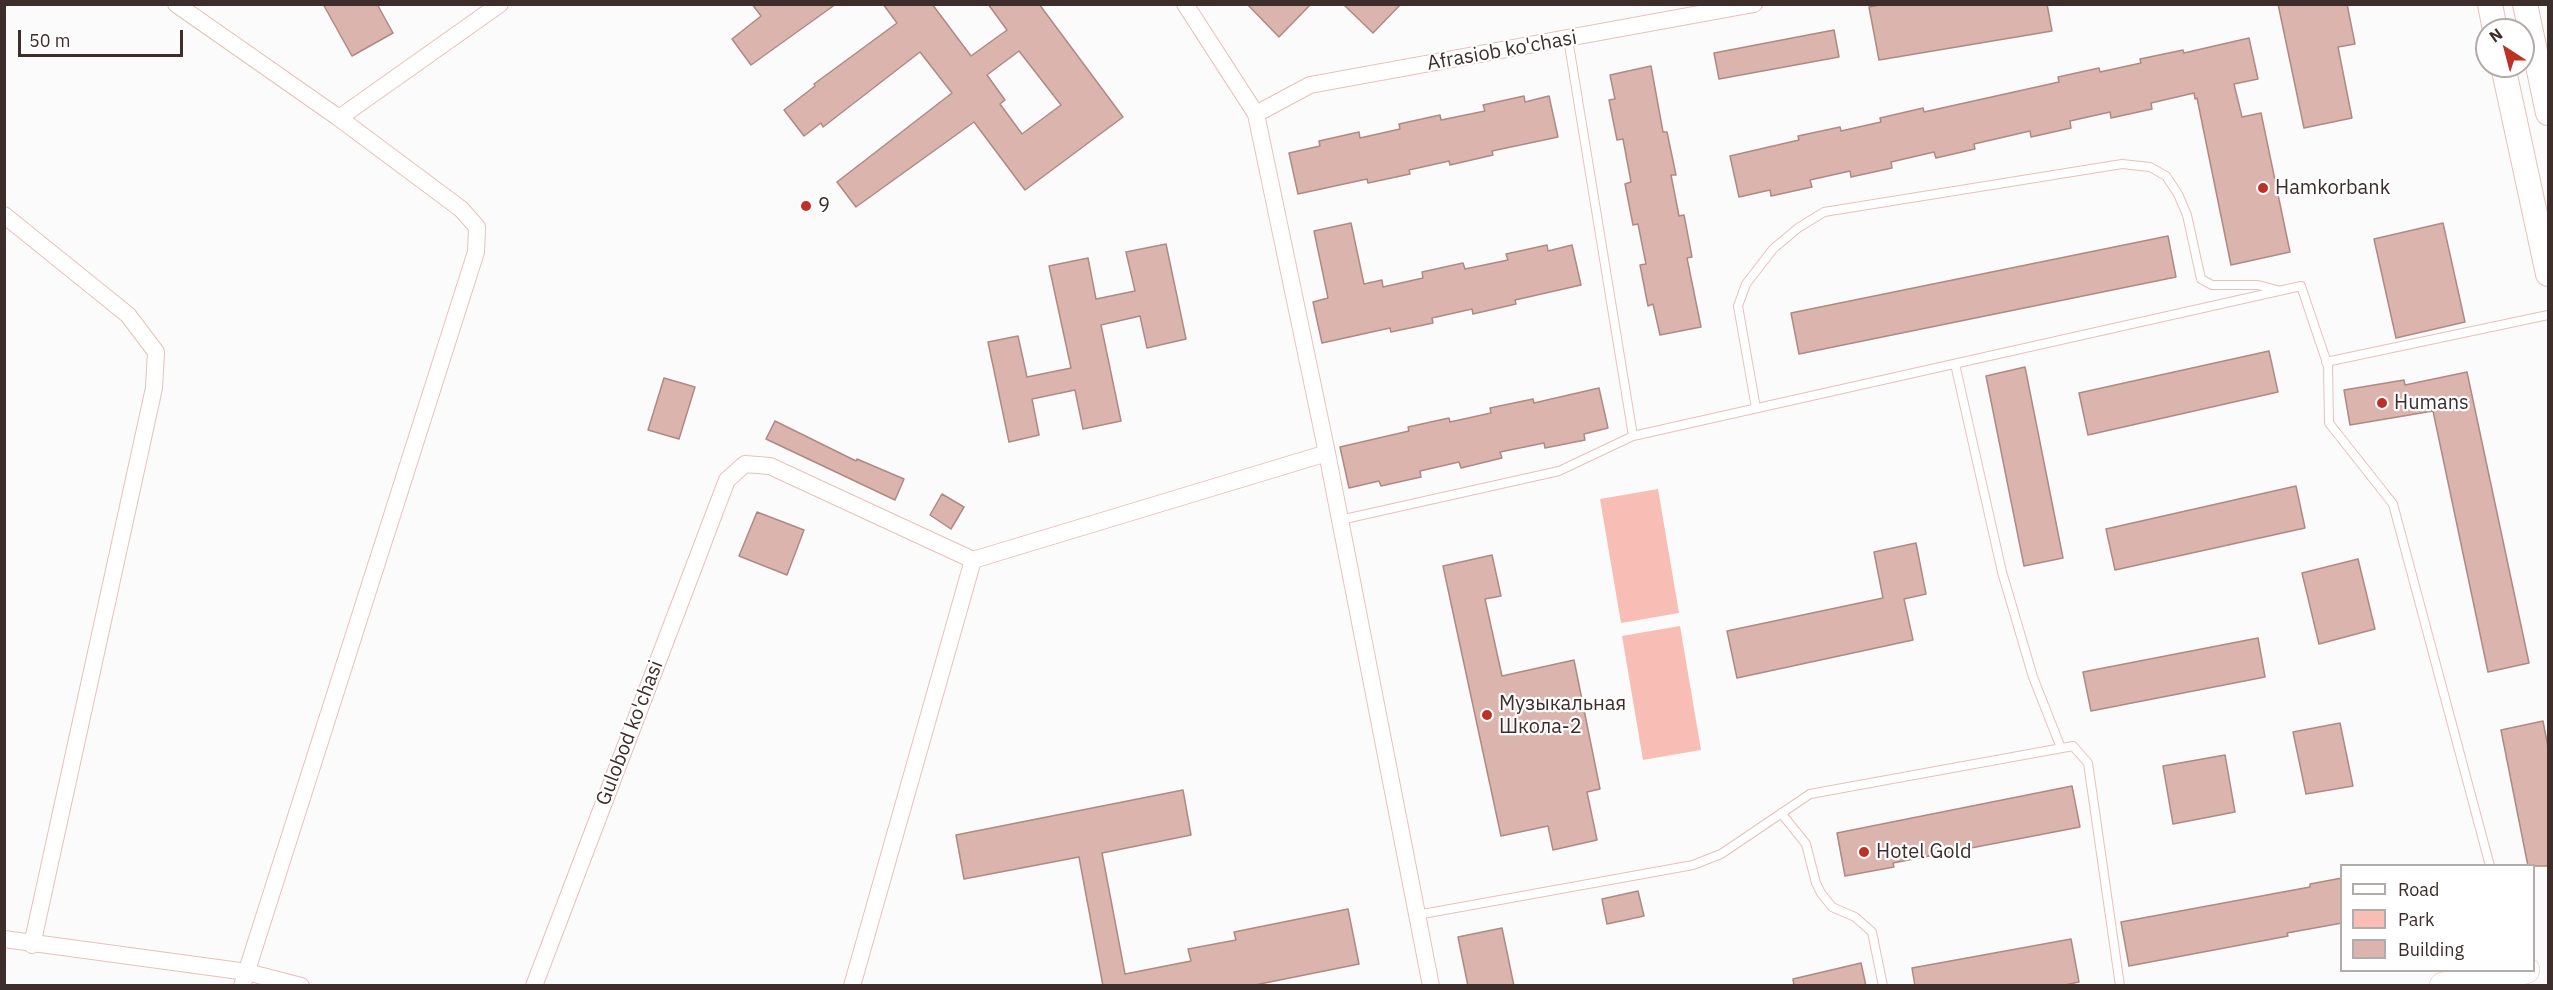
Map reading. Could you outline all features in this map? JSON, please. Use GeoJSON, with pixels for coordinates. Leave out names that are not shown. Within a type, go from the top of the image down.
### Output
{"type":"FeatureCollection","features":[{"type":"Feature","properties":{"kind":"main road"},"geometry":{"type":"LineString","coordinates":[[2525,4],[2548,113]]}},
{"type":"Feature","properties":{"kind":"main road"},"geometry":{"type":"LineString","coordinates":[[2506,78],[2548,274]]}},
{"type":"Feature","properties":{"kind":"main road"},"geometry":{"type":"LineString","coordinates":[[2443,986],[2518,972]]}},
{"type":"Feature","properties":{"kind":"street"},"geometry":{"type":"LineString","coordinates":[[176,4],[339,118],[461,209],[477,227],[476,252],[244,979]]}},
{"type":"Feature","properties":{"kind":"street"},"geometry":{"type":"LineString","coordinates":[[339,118],[500,4]]}},
{"type":"Feature","properties":{"kind":"street"},"geometry":{"type":"LineString","coordinates":[[1185,4],[1256,114],[1327,453],[1431,986]]}},
{"type":"Feature","properties":{"kind":"street","name":"Afrasiob ko'chasi"},"geometry":{"type":"LineString","coordinates":[[1256,114],[1310,85],[1754,4]]}},
{"type":"Feature","properties":{"kind":"street"},"geometry":{"type":"LineString","coordinates":[[4,215],[128,315],[156,352],[154,388],[32,945]]}},
{"type":"Feature","properties":{"kind":"street"},"geometry":{"type":"LineString","coordinates":[[852,986],[974,560],[1327,453]]}},
{"type":"Feature","properties":{"kind":"street","name":"Gulobod ko'chasi"},"geometry":{"type":"LineString","coordinates":[[534,986],[727,480],[745,464],[770,466],[974,560]]}},
{"type":"Feature","properties":{"kind":"street"},"geometry":{"type":"LineString","coordinates":[[4,939],[244,979],[301,986]]}},
{"type":"Feature","properties":{"kind":"lane"},"geometry":{"type":"LineString","coordinates":[[1568,39],[1632,436]]}},
{"type":"Feature","properties":{"kind":"lane"},"geometry":{"type":"LineString","coordinates":[[1756,408],[1738,306],[1746,285],[1773,249],[1798,228],[1824,212],[2122,164],[2150,167],[2166,176],[2178,194],[2187,215],[2201,279],[2212,285],[2258,285],[2279,291]]}},
{"type":"Feature","properties":{"kind":"lane"},"geometry":{"type":"LineString","coordinates":[[1340,520],[1559,471],[1632,436],[2301,286],[2326,362],[2329,423],[2392,504],[2489,864]]}},
{"type":"Feature","properties":{"kind":"lane"},"geometry":{"type":"LineString","coordinates":[[2326,362],[2548,315]]}},
{"type":"Feature","properties":{"kind":"lane"},"geometry":{"type":"LineString","coordinates":[[1955,364],[2002,572],[2033,677],[2061,748]]}},
{"type":"Feature","properties":{"kind":"lane"},"geometry":{"type":"LineString","coordinates":[[1417,915],[1693,865],[1721,854],[1810,794],[2073,746],[2088,763],[2120,986]]}},
{"type":"Feature","properties":{"kind":"lane"},"geometry":{"type":"LineString","coordinates":[[1781,813],[1806,844],[1816,883],[1821,893],[1832,907],[1855,917],[1872,932],[1883,986]]}},
{"type":"Feature","properties":{"kind":"green space"},"geometry":{"type":"Polygon","coordinates":[[[1658,489],[1679,613],[1621,623],[1600,499],[1658,489]]]}},
{"type":"Feature","properties":{"kind":"green space"},"geometry":{"type":"Polygon","coordinates":[[[1680,626],[1701,750],[1643,760],[1622,636],[1680,626]]]}},
{"type":"Feature","properties":{"kind":"building"},"geometry":{"type":"Polygon","coordinates":[[[323,4],[377,4],[393,33],[352,56],[323,4]]]}},
{"type":"Feature","properties":{"kind":"building"},"geometry":{"type":"Polygon","coordinates":[[[752,4],[836,4],[751,65],[732,39],[761,16],[752,4]]]}},
{"type":"Feature","properties":{"kind":"building"},"geometry":{"type":"Polygon","coordinates":[[[883,4],[932,4],[971,56],[1007,30],[988,4],[1039,4],[1123,117],[1025,190],[974,122],[856,207],[837,182],[952,93],[920,52],[823,127],[821,123],[804,136],[784,110],[815,86],[814,84],[897,23],[883,4]],[[1019,51],[987,75],[1005,100],[1000,104],[1022,134],[1061,105],[1019,51]]]}},
{"type":"Feature","properties":{"kind":"building"},"geometry":{"type":"Polygon","coordinates":[[[1247,4],[1311,4],[1279,37],[1247,4]]]}},
{"type":"Feature","properties":{"kind":"building"},"geometry":{"type":"Polygon","coordinates":[[[1343,4],[1401,4],[1373,33],[1343,4]]]}},
{"type":"Feature","properties":{"kind":"building"},"geometry":{"type":"Polygon","coordinates":[[[1885,4],[2047,4],[2052,31],[1879,60],[1869,7],[1885,4]]]}},
{"type":"Feature","properties":{"kind":"building"},"geometry":{"type":"Polygon","coordinates":[[[2278,4],[2347,4],[2355,44],[2338,47],[2352,118],[2304,128],[2278,4]]]}},
{"type":"Feature","properties":{"kind":"building"},"geometry":{"type":"Polygon","coordinates":[[[1834,30],[1839,57],[1719,79],[1714,53],[1834,30]]]}},
{"type":"Feature","properties":{"kind":"building"},"geometry":{"type":"Polygon","coordinates":[[[2249,38],[2258,79],[2234,84],[2242,117],[2261,113],[2290,252],[2231,265],[2197,98],[2195,99],[2194,93],[2151,103],[2152,109],[2111,118],[2110,112],[2070,121],[2071,128],[2031,137],[2030,131],[1974,144],[1975,149],[1936,158],[1934,152],[1891,162],[1892,168],[1851,177],[1850,171],[1810,180],[1812,187],[1771,196],[1770,190],[1739,197],[1730,156],[1799,140],[1798,136],[1840,127],[1841,131],[1881,122],[1880,118],[1923,108],[1924,112],[2059,82],[2058,77],[2099,68],[2100,72],[2141,63],[2140,59],[2183,50],[2184,53],[2249,38]]]}},
{"type":"Feature","properties":{"kind":"building"},"geometry":{"type":"Polygon","coordinates":[[[1651,66],[1663,132],[1667,132],[1676,175],[1671,175],[1679,216],[1684,215],[1692,257],[1687,258],[1701,327],[1660,335],[1653,304],[1648,306],[1640,265],[1646,264],[1638,224],[1633,225],[1625,184],[1631,182],[1623,139],[1617,140],[1609,100],[1615,99],[1610,75],[1651,66]]]}},
{"type":"Feature","properties":{"kind":"building"},"geometry":{"type":"Polygon","coordinates":[[[1524,96],[1525,102],[1549,96],[1558,137],[1492,151],[1493,155],[1450,165],[1449,161],[1409,170],[1410,174],[1368,183],[1367,179],[1298,194],[1289,153],[1320,146],[1319,141],[1359,132],[1360,138],[1400,129],[1399,124],[1440,115],[1441,120],[1485,111],[1483,105],[1524,96]]]}},
{"type":"Feature","properties":{"kind":"building"},"geometry":{"type":"Polygon","coordinates":[[[1351,223],[1364,284],[1382,280],[1383,287],[1423,278],[1422,272],[1463,263],[1465,269],[1508,260],[1506,254],[1547,245],[1548,251],[1572,245],[1581,285],[1515,300],[1516,304],[1473,314],[1472,309],[1432,318],[1433,323],[1391,332],[1390,328],[1322,343],[1313,302],[1328,298],[1314,231],[1351,223]]]}},
{"type":"Feature","properties":{"kind":"building"},"geometry":{"type":"Polygon","coordinates":[[[2443,223],[2465,322],[2396,338],[2374,239],[2443,223]]]}},
{"type":"Feature","properties":{"kind":"building"},"geometry":{"type":"Polygon","coordinates":[[[2168,236],[2176,277],[1799,354],[1791,313],[2168,236]]]}},
{"type":"Feature","properties":{"kind":"building"},"geometry":{"type":"Polygon","coordinates":[[[1166,244],[1186,339],[1147,348],[1140,316],[1101,325],[1121,421],[1083,429],[1075,390],[1032,399],[1039,435],[1009,442],[988,342],[1018,336],[1027,377],[1071,368],[1049,266],[1088,258],[1096,299],[1135,291],[1126,252],[1166,244]]]}},
{"type":"Feature","properties":{"kind":"building"},"geometry":{"type":"Polygon","coordinates":[[[2269,351],[2278,392],[2088,435],[2079,393],[2269,351]]]}},
{"type":"Feature","properties":{"kind":"building"},"geometry":{"type":"Polygon","coordinates":[[[2025,367],[2063,558],[2024,566],[1986,376],[2025,367]]]}},
{"type":"Feature","properties":{"kind":"building"},"geometry":{"type":"Polygon","coordinates":[[[2467,372],[2529,663],[2488,672],[2433,411],[2350,425],[2344,390],[2404,380],[2405,385],[2467,372]]]}},
{"type":"Feature","properties":{"kind":"building"},"geometry":{"type":"Polygon","coordinates":[[[664,378],[695,387],[679,439],[648,430],[664,378]]]}},
{"type":"Feature","properties":{"kind":"building"},"geometry":{"type":"Polygon","coordinates":[[[1599,388],[1608,428],[1584,434],[1585,440],[1545,448],[1544,443],[1500,452],[1502,458],[1461,468],[1459,462],[1420,471],[1421,477],[1381,486],[1379,481],[1349,488],[1340,447],[1409,431],[1408,427],[1449,418],[1450,422],[1491,413],[1490,408],[1533,399],[1534,403],[1599,388]]]}},
{"type":"Feature","properties":{"kind":"building"},"geometry":{"type":"Polygon","coordinates":[[[775,421],[856,461],[857,459],[904,479],[895,500],[766,439],[775,421]]]}},
{"type":"Feature","properties":{"kind":"building"},"geometry":{"type":"Polygon","coordinates":[[[2296,486],[2305,528],[2115,570],[2106,529],[2296,486]]]}},
{"type":"Feature","properties":{"kind":"building"},"geometry":{"type":"Polygon","coordinates":[[[942,494],[964,507],[951,529],[930,515],[942,494]]]}},
{"type":"Feature","properties":{"kind":"building"},"geometry":{"type":"Polygon","coordinates":[[[757,512],[804,530],[787,575],[739,556],[757,512]]]}},
{"type":"Feature","properties":{"kind":"building"},"geometry":{"type":"Polygon","coordinates":[[[1916,543],[1926,594],[1904,599],[1913,640],[1737,678],[1727,631],[1883,598],[1874,552],[1916,543]]]}},
{"type":"Feature","properties":{"kind":"building"},"geometry":{"type":"Polygon","coordinates":[[[1492,555],[1501,596],[1485,599],[1502,676],[1574,660],[1600,789],[1587,792],[1597,840],[1553,850],[1548,826],[1501,836],[1443,566],[1492,555]]]}},
{"type":"Feature","properties":{"kind":"building"},"geometry":{"type":"Polygon","coordinates":[[[2358,559],[2375,629],[2319,644],[2302,573],[2358,559]]]}},
{"type":"Feature","properties":{"kind":"building"},"geometry":{"type":"Polygon","coordinates":[[[2258,638],[2265,677],[2091,711],[2083,672],[2258,638]]]}},
{"type":"Feature","properties":{"kind":"building"},"geometry":{"type":"Polygon","coordinates":[[[2543,721],[2548,747],[2548,866],[2528,864],[2501,730],[2543,721]]]}},
{"type":"Feature","properties":{"kind":"building"},"geometry":{"type":"Polygon","coordinates":[[[2340,723],[2353,786],[2306,794],[2293,732],[2340,723]]]}},
{"type":"Feature","properties":{"kind":"building"},"geometry":{"type":"Polygon","coordinates":[[[2225,755],[2235,812],[2173,824],[2163,766],[2225,755]]]}},
{"type":"Feature","properties":{"kind":"building"},"geometry":{"type":"Polygon","coordinates":[[[2072,786],[2080,827],[1893,863],[1894,867],[1845,876],[1837,833],[2072,786]]]}},
{"type":"Feature","properties":{"kind":"building"},"geometry":{"type":"Polygon","coordinates":[[[1183,790],[1191,835],[1102,853],[1125,974],[1191,961],[1188,949],[1236,940],[1234,932],[1348,909],[1359,964],[1250,986],[1103,986],[1079,857],[964,879],[956,835],[1183,790]]]}},
{"type":"Feature","properties":{"kind":"building"},"geometry":{"type":"Polygon","coordinates":[[[2340,878],[2340,923],[2287,933],[2288,936],[2129,966],[2121,922],[2310,887],[2310,884],[2340,878]]]}},
{"type":"Feature","properties":{"kind":"building"},"geometry":{"type":"Polygon","coordinates":[[[1638,891],[1644,916],[1607,924],[1602,899],[1638,891]]]}},
{"type":"Feature","properties":{"kind":"building"},"geometry":{"type":"Polygon","coordinates":[[[1502,928],[1514,986],[1468,986],[1458,937],[1502,928]]]}},
{"type":"Feature","properties":{"kind":"building"},"geometry":{"type":"Polygon","coordinates":[[[2071,939],[2079,982],[2060,986],[1915,986],[1912,968],[2071,939]]]}},
{"type":"Feature","properties":{"kind":"building"},"geometry":{"type":"Polygon","coordinates":[[[1861,963],[1866,986],[1794,986],[1793,979],[1861,963]]]}},
{"type":"Feature","properties":{"kind":"place","name":"Hamkorbank"},"geometry":{"type":"Point","coordinates":[2263,188]}},
{"type":"Feature","properties":{"kind":"place","name":"9"},"geometry":{"type":"Point","coordinates":[806,206]}},
{"type":"Feature","properties":{"kind":"place","name":"Humans"},"geometry":{"type":"Point","coordinates":[2382,403]}},
{"type":"Feature","properties":{"kind":"place","name":"Музыкальная Школа-2"},"geometry":{"type":"Point","coordinates":[1487,715]}},
{"type":"Feature","properties":{"kind":"place","name":"Hotel Gold"},"geometry":{"type":"Point","coordinates":[1864,852]}}]}
